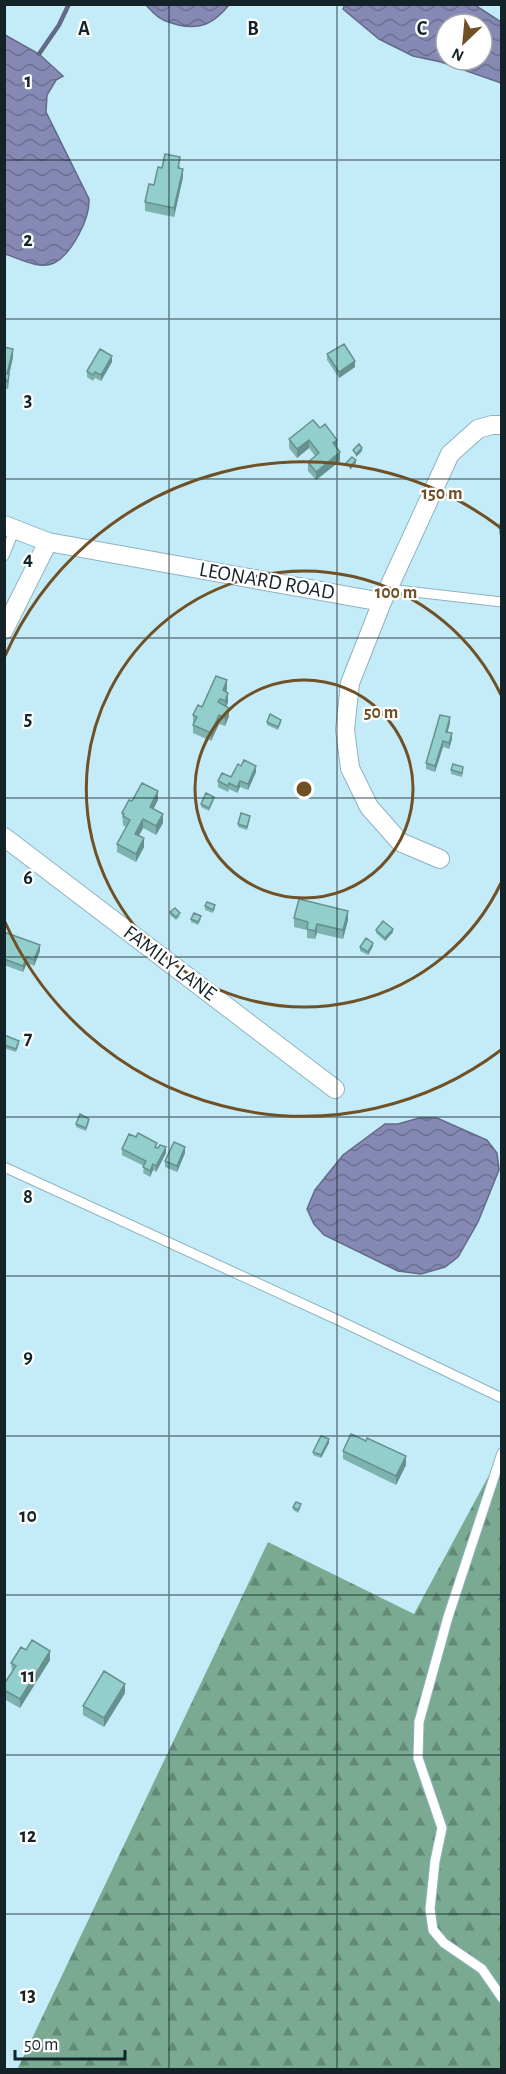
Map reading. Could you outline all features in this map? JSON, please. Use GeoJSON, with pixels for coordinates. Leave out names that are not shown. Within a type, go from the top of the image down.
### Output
{"type":"FeatureCollection","features":[{"type":"Feature","properties":{"kind":"street"},"geometry":{"type":"LineString","coordinates":[[440,859],[400,842],[369,807],[350,768],[345,730],[350,683],[385,595],[450,454],[477,429],[501,425]]}},
{"type":"Feature","properties":{"kind":"street","name":"LEONARD ROAD"},"geometry":{"type":"LineString","coordinates":[[10,527],[48,542],[385,595]]}},
{"type":"Feature","properties":{"kind":"street"},"geometry":{"type":"LineString","coordinates":[[4,630],[48,542]]}},
{"type":"Feature","properties":{"kind":"street","name":"FAMILY LANE"},"geometry":{"type":"LineString","coordinates":[[4,837],[335,1089]]}},
{"type":"Feature","properties":{"kind":"lane"},"geometry":{"type":"LineString","coordinates":[[4,556],[10,527]]}},
{"type":"Feature","properties":{"kind":"lane"},"geometry":{"type":"LineString","coordinates":[[385,595],[501,602]]}},
{"type":"Feature","properties":{"kind":"lane"},"geometry":{"type":"LineString","coordinates":[[4,1167],[338,1320],[501,1398]]}},
{"type":"Feature","properties":{"kind":"lane"},"geometry":{"type":"LineString","coordinates":[[501,1453],[448,1617],[419,1722],[418,1758],[442,1828],[435,1860],[430,1909],[433,1930],[444,1943],[482,1969],[501,1998]]}},
{"type":"Feature","properties":{"kind":"green space"},"geometry":{"type":"Polygon","coordinates":[[[501,1453],[501,2069],[17,2070],[268,1542],[414,1614],[501,1453]]]}},
{"type":"Feature","properties":{"kind":"water"},"geometry":{"type":"Polygon","coordinates":[[[345,4],[475,5],[486,12],[434,12],[434,60],[413,56],[379,39],[343,9],[345,4]]]}},
{"type":"Feature","properties":{"kind":"water"},"geometry":{"type":"Polygon","coordinates":[[[146,5],[229,5],[213,21],[194,27],[164,20],[146,5]]]}},
{"type":"Feature","properties":{"kind":"water"},"geometry":{"type":"Polygon","coordinates":[[[494,17],[501,22],[501,83],[470,72],[494,72],[494,17]]]}},
{"type":"Feature","properties":{"kind":"water"},"geometry":{"type":"Polygon","coordinates":[[[5,35],[39,54],[63,76],[56,80],[47,95],[46,112],[89,199],[89,207],[79,235],[61,258],[48,265],[35,264],[5,254],[5,35]]]}},
{"type":"Feature","properties":{"kind":"water"},"geometry":{"type":"Polygon","coordinates":[[[419,1118],[437,1118],[487,1140],[497,1153],[499,1170],[478,1222],[458,1257],[445,1267],[421,1274],[398,1271],[324,1235],[314,1224],[307,1209],[315,1190],[343,1155],[385,1124],[398,1124],[419,1118]]]}},
{"type":"Feature","properties":{"kind":"building"},"geometry":{"type":"Polygon","coordinates":[[[165,154],[180,157],[178,168],[183,169],[174,208],[145,202],[149,184],[154,185],[158,167],[162,168],[165,154]]]}},
{"type":"Feature","properties":{"kind":"building"},"geometry":{"type":"Polygon","coordinates":[[[344,344],[355,361],[339,372],[327,354],[344,344]]]}},
{"type":"Feature","properties":{"kind":"building"},"geometry":{"type":"Polygon","coordinates":[[[4,347],[13,349],[7,374],[9,374],[8,381],[6,380],[4,385],[4,347]]]}},
{"type":"Feature","properties":{"kind":"building"},"geometry":{"type":"Polygon","coordinates":[[[100,349],[112,356],[101,375],[95,372],[93,375],[87,371],[100,349]]]}},
{"type":"Feature","properties":{"kind":"building"},"geometry":{"type":"Polygon","coordinates":[[[313,420],[320,428],[325,424],[337,440],[333,443],[340,452],[316,472],[308,462],[319,453],[309,440],[297,449],[289,439],[313,420]]]}},
{"type":"Feature","properties":{"kind":"building"},"geometry":{"type":"Polygon","coordinates":[[[359,444],[362,448],[356,454],[353,450],[359,444]]]}},
{"type":"Feature","properties":{"kind":"building"},"geometry":{"type":"Polygon","coordinates":[[[352,457],[356,460],[350,467],[346,463],[352,457]]]}},
{"type":"Feature","properties":{"kind":"building"},"geometry":{"type":"Polygon","coordinates":[[[216,676],[227,680],[223,690],[228,693],[225,701],[220,699],[218,702],[229,708],[225,718],[219,715],[211,733],[193,725],[197,717],[193,715],[198,705],[202,707],[216,676]]]}},
{"type":"Feature","properties":{"kind":"building"},"geometry":{"type":"Polygon","coordinates":[[[270,714],[281,720],[278,727],[267,722],[270,714]]]}},
{"type":"Feature","properties":{"kind":"building"},"geometry":{"type":"Polygon","coordinates":[[[440,715],[450,717],[446,732],[452,733],[449,743],[443,741],[435,766],[426,763],[440,715]]]}},
{"type":"Feature","properties":{"kind":"building"},"geometry":{"type":"Polygon","coordinates":[[[244,760],[256,766],[248,784],[240,781],[237,787],[218,781],[222,773],[231,777],[238,764],[241,766],[244,760]]]}},
{"type":"Feature","properties":{"kind":"building"},"geometry":{"type":"Polygon","coordinates":[[[453,764],[463,767],[462,773],[451,770],[453,764]]]}},
{"type":"Feature","properties":{"kind":"building"},"geometry":{"type":"Polygon","coordinates":[[[142,783],[158,791],[150,807],[163,814],[156,826],[143,819],[135,834],[144,838],[136,854],[117,844],[130,820],[122,813],[142,783]]]}},
{"type":"Feature","properties":{"kind":"building"},"geometry":{"type":"Polygon","coordinates":[[[206,793],[214,797],[209,808],[201,804],[206,793]]]}},
{"type":"Feature","properties":{"kind":"building"},"geometry":{"type":"Polygon","coordinates":[[[241,813],[250,816],[247,827],[238,824],[241,813]]]}},
{"type":"Feature","properties":{"kind":"building"},"geometry":{"type":"Polygon","coordinates":[[[299,899],[348,911],[343,930],[317,924],[315,931],[307,929],[308,922],[294,918],[299,899]]]}},
{"type":"Feature","properties":{"kind":"building"},"geometry":{"type":"Polygon","coordinates":[[[207,902],[215,905],[213,910],[205,906],[207,902]]]}},
{"type":"Feature","properties":{"kind":"building"},"geometry":{"type":"Polygon","coordinates":[[[175,908],[180,913],[176,917],[170,912],[175,908]]]}},
{"type":"Feature","properties":{"kind":"building"},"geometry":{"type":"Polygon","coordinates":[[[194,913],[201,916],[198,922],[191,919],[194,913]]]}},
{"type":"Feature","properties":{"kind":"building"},"geometry":{"type":"Polygon","coordinates":[[[383,921],[393,929],[385,938],[376,930],[383,921]]]}},
{"type":"Feature","properties":{"kind":"building"},"geometry":{"type":"Polygon","coordinates":[[[4,932],[40,945],[34,960],[27,957],[23,966],[4,959],[4,932]]]}},
{"type":"Feature","properties":{"kind":"building"},"geometry":{"type":"Polygon","coordinates":[[[366,938],[373,943],[368,952],[360,947],[366,938]]]}},
{"type":"Feature","properties":{"kind":"building"},"geometry":{"type":"Polygon","coordinates":[[[4,1035],[19,1041],[16,1049],[4,1045],[4,1035]]]}},
{"type":"Feature","properties":{"kind":"building"},"geometry":{"type":"Polygon","coordinates":[[[80,1114],[89,1119],[86,1128],[76,1124],[80,1114]]]}},
{"type":"Feature","properties":{"kind":"building"},"geometry":{"type":"Polygon","coordinates":[[[138,1133],[157,1143],[155,1147],[158,1148],[160,1145],[166,1147],[156,1166],[153,1164],[150,1171],[143,1167],[146,1161],[122,1149],[129,1134],[136,1137],[138,1133]]]}},
{"type":"Feature","properties":{"kind":"building"},"geometry":{"type":"Polygon","coordinates":[[[174,1142],[185,1147],[177,1166],[165,1161],[174,1142]]]}},
{"type":"Feature","properties":{"kind":"building"},"geometry":{"type":"Polygon","coordinates":[[[351,1434],[366,1441],[367,1438],[406,1456],[396,1476],[343,1451],[351,1434]]]}},
{"type":"Feature","properties":{"kind":"building"},"geometry":{"type":"Polygon","coordinates":[[[321,1436],[329,1439],[321,1455],[313,1452],[321,1436]]]}},
{"type":"Feature","properties":{"kind":"building"},"geometry":{"type":"Polygon","coordinates":[[[296,1502],[301,1504],[298,1510],[293,1507],[296,1502]]]}},
{"type":"Feature","properties":{"kind":"building"},"geometry":{"type":"Polygon","coordinates":[[[32,1640],[50,1651],[20,1699],[4,1690],[4,1684],[16,1666],[11,1663],[21,1647],[26,1650],[32,1640]]]}},
{"type":"Feature","properties":{"kind":"building"},"geometry":{"type":"Polygon","coordinates":[[[104,1671],[125,1684],[104,1718],[83,1706],[104,1671]]]}},
{"type":"Feature","properties":{"kind":"waterway"},"geometry":{"type":"LineString","coordinates":[[39,54],[59,25],[69,4]]}}]}
